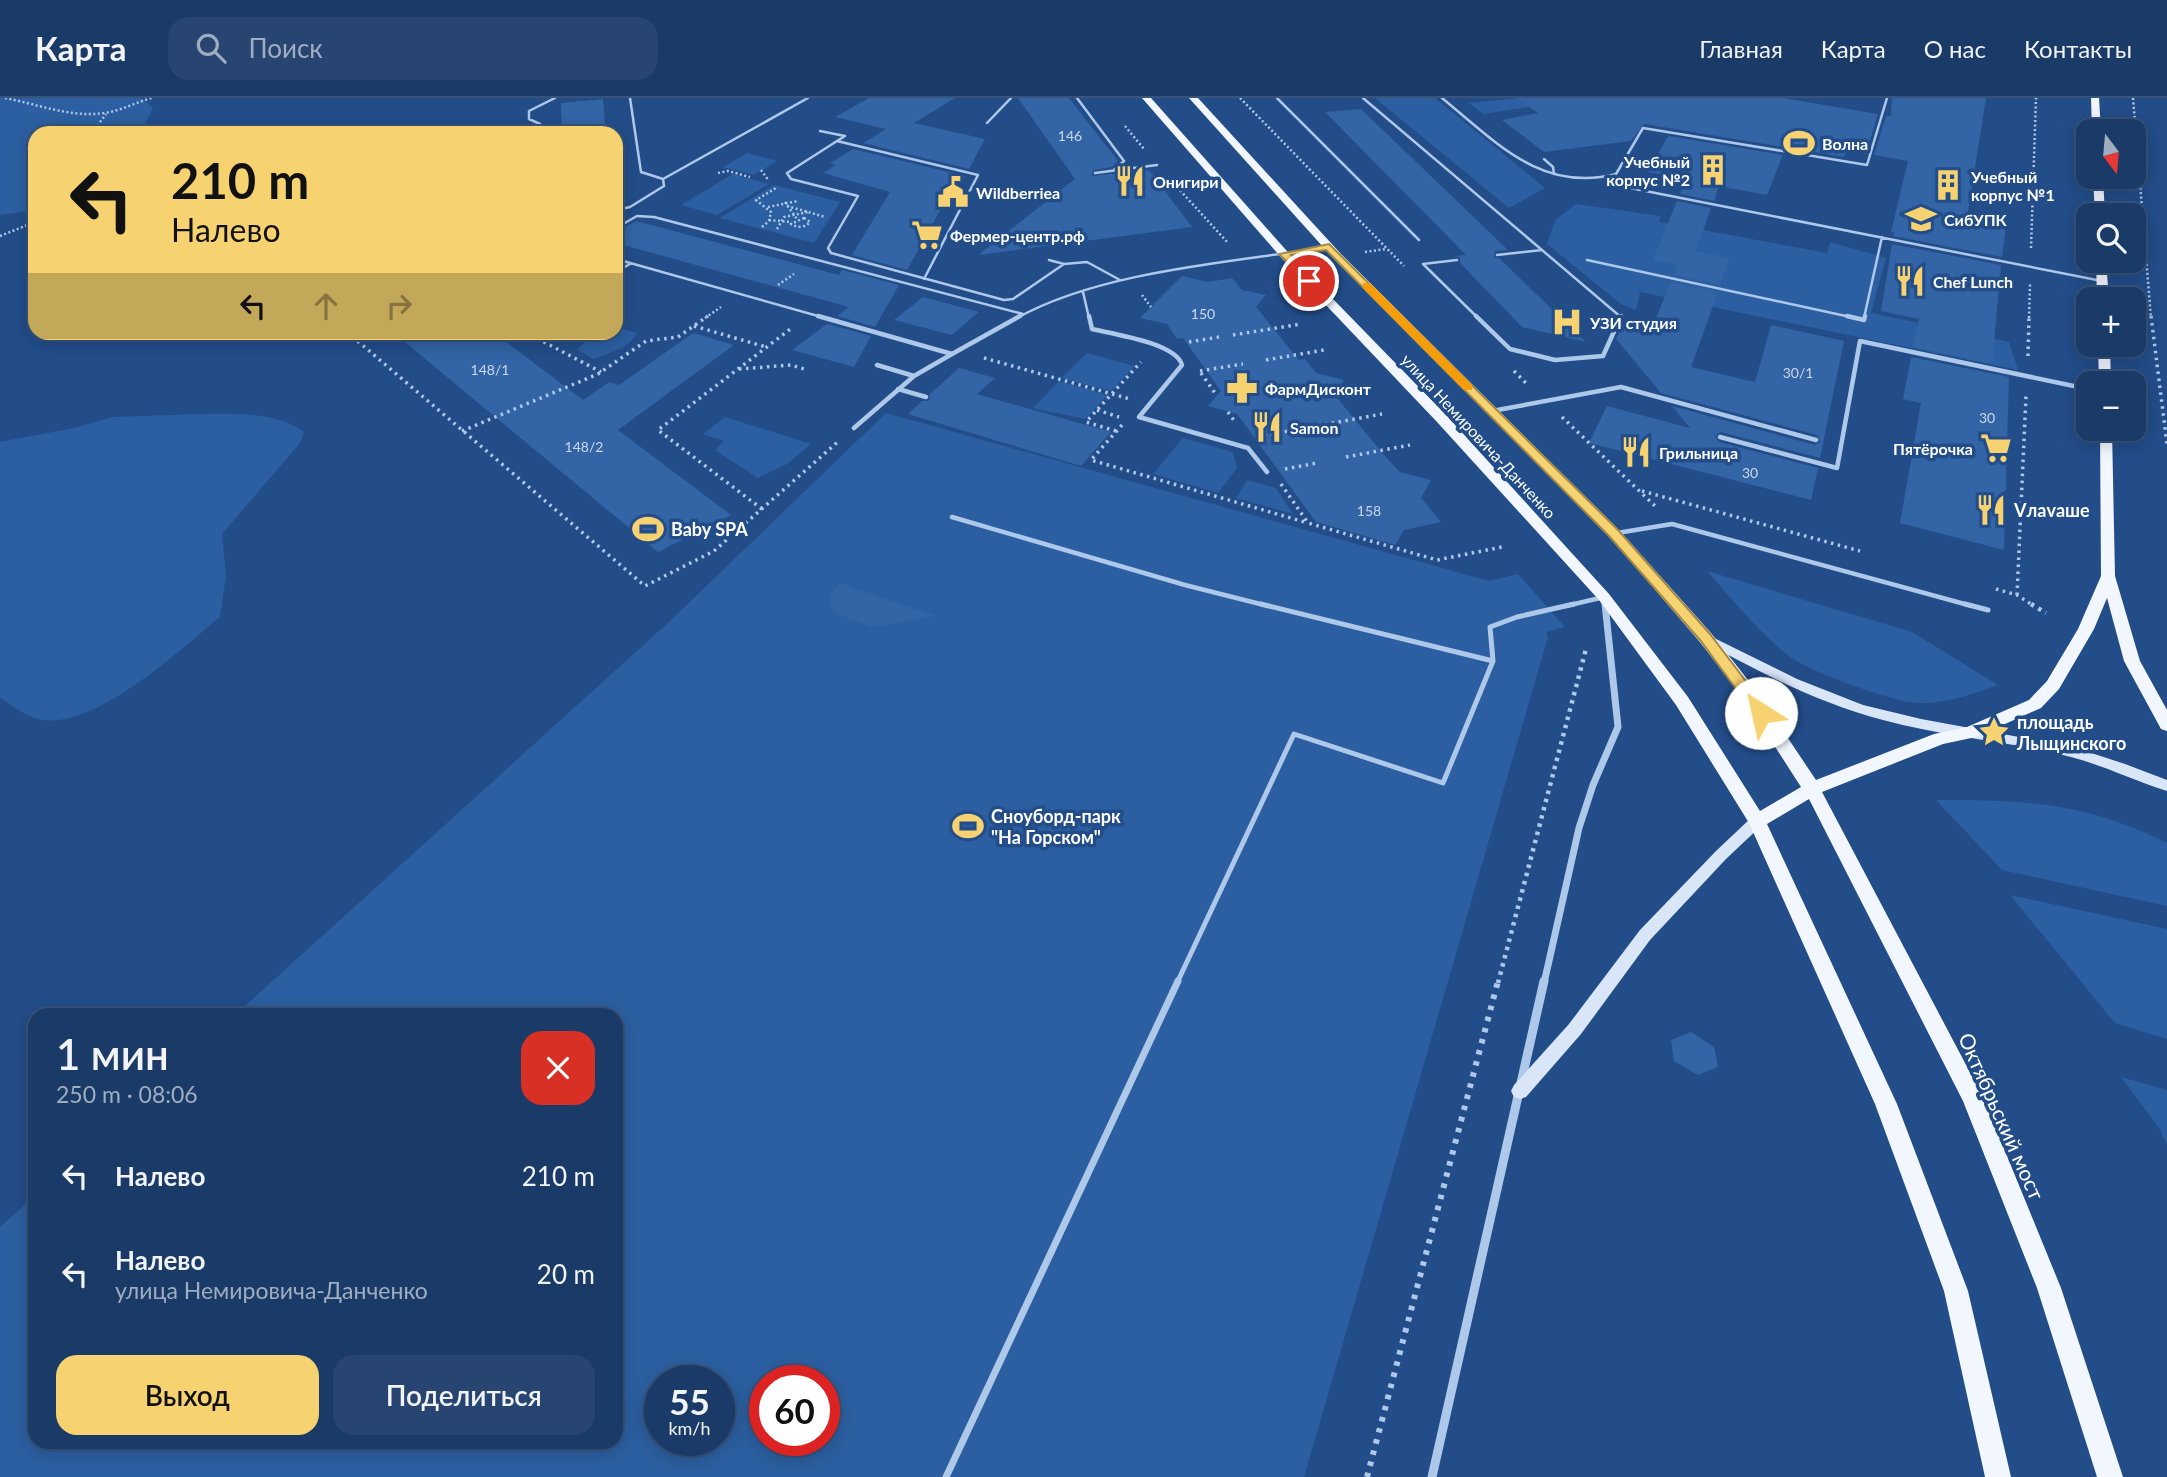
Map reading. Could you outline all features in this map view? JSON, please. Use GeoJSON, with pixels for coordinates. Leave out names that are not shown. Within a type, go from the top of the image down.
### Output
{"type":"FeatureCollection","features":[{"type":"Feature","properties":{"kind":"main road","name":"улица Немировича-Данченко"},"geometry":{"type":"LineString","coordinates":[[1146,98],[1283,254],[1442,419],[1604,597],[1682,701],[1757,821]]}},
{"type":"Feature","properties":{"kind":"main road","name":"улица Немировича-Данченко"},"geometry":{"type":"LineString","coordinates":[[1193,98],[1329,247],[1614,533],[1705,637],[1749,693],[1812,789]]}},
{"type":"Feature","properties":{"kind":"main road"},"geometry":{"type":"LineString","coordinates":[[2095,98],[2096,119]]}},
{"type":"Feature","properties":{"kind":"main road"},"geometry":{"type":"LineString","coordinates":[[2102,273],[2102,287]]}},
{"type":"Feature","properties":{"kind":"main road"},"geometry":{"type":"LineString","coordinates":[[2106,441],[2108,576],[2132,661],[2167,725]]}},
{"type":"Feature","properties":{"kind":"main road"},"geometry":{"type":"LineString","coordinates":[[1520,1091],[1575,1028],[1645,935],[1757,821],[1812,789],[1940,738],[1970,733],[2035,704],[2053,685],[2086,629],[2108,576]]}},
{"type":"Feature","properties":{"kind":"main road"},"geometry":{"type":"LineString","coordinates":[[1705,637],[1784,679],[1836,702],[1885,716],[2042,745],[2102,761],[2167,786]]}},
{"type":"Feature","properties":{"kind":"main road","name":"Октябрьский мост"},"geometry":{"type":"LineString","coordinates":[[1812,789],[1972,1097],[2049,1288],[2110,1477]]}},
{"type":"Feature","properties":{"kind":"main road"},"geometry":{"type":"LineString","coordinates":[[1757,821],[1886,1104],[1956,1291],[1998,1477]]}},
{"type":"Feature","properties":{"kind":"street"},"geometry":{"type":"LineString","coordinates":[[1432,1477],[1579,828],[1593,785],[1618,727],[1604,597]]}},
{"type":"Feature","properties":{"kind":"lane"},"geometry":{"type":"LineString","coordinates":[[540,126],[529,120],[529,111],[555,98]]}},
{"type":"Feature","properties":{"kind":"lane"},"geometry":{"type":"LineString","coordinates":[[629,98],[632,100],[641,172],[663,178],[808,98]]}},
{"type":"Feature","properties":{"kind":"lane"},"geometry":{"type":"LineString","coordinates":[[987,123],[1011,98]]}},
{"type":"Feature","properties":{"kind":"lane"},"geometry":{"type":"LineString","coordinates":[[1077,98],[1124,161],[1114,170]]}},
{"type":"Feature","properties":{"kind":"lane"},"geometry":{"type":"LineString","coordinates":[[1277,98],[1419,240]]}},
{"type":"Feature","properties":{"kind":"lane"},"geometry":{"type":"LineString","coordinates":[[1363,98],[1622,317],[1603,356],[1555,360],[1510,349],[1423,264],[1457,260]]}},
{"type":"Feature","properties":{"kind":"lane"},"geometry":{"type":"LineString","coordinates":[[1442,98],[1529,165],[1577,181],[1616,174],[1643,128],[1867,165],[1886,98]]}},
{"type":"Feature","properties":{"kind":"lane"},"geometry":{"type":"LineString","coordinates":[[820,131],[845,136],[787,173],[791,179],[858,196],[827,251],[1009,300],[1064,264]]}},
{"type":"Feature","properties":{"kind":"lane"},"geometry":{"type":"LineString","coordinates":[[837,141],[978,175],[924,279]]}},
{"type":"Feature","properties":{"kind":"lane"},"geometry":{"type":"LineString","coordinates":[[1544,159],[1553,167],[1554,174]]}},
{"type":"Feature","properties":{"kind":"lane"},"geometry":{"type":"LineString","coordinates":[[1095,173],[1157,165]]}},
{"type":"Feature","properties":{"kind":"lane"},"geometry":{"type":"LineString","coordinates":[[1604,177],[1620,186],[2102,281]]}},
{"type":"Feature","properties":{"kind":"lane"},"geometry":{"type":"LineString","coordinates":[[623,208],[661,190],[664,186],[663,178]]}},
{"type":"Feature","properties":{"kind":"lane"},"geometry":{"type":"LineString","coordinates":[[623,224],[637,216],[654,217],[1024,314]]}},
{"type":"Feature","properties":{"kind":"lane"},"geometry":{"type":"LineString","coordinates":[[1587,260],[1864,320],[1882,237]]}},
{"type":"Feature","properties":{"kind":"lane"},"geometry":{"type":"LineString","coordinates":[[854,428],[914,376],[1024,314],[1120,280],[1329,247]]}},
{"type":"Feature","properties":{"kind":"lane"},"geometry":{"type":"LineString","coordinates":[[1497,255],[1542,250]]}},
{"type":"Feature","properties":{"kind":"lane"},"geometry":{"type":"LineString","coordinates":[[1049,260],[1064,264],[1087,262],[1120,280]]}},
{"type":"Feature","properties":{"kind":"lane"},"geometry":{"type":"LineString","coordinates":[[623,262],[954,352]]}},
{"type":"Feature","properties":{"kind":"lane"},"geometry":{"type":"LineString","coordinates":[[623,268],[631,264]]}},
{"type":"Feature","properties":{"kind":"lane"},"geometry":{"type":"LineString","coordinates":[[1083,292],[1092,329],[1174,351],[1182,363],[1139,417],[1244,446],[1251,450],[1266,472]]}},
{"type":"Feature","properties":{"kind":"lane"},"geometry":{"type":"LineString","coordinates":[[1720,437],[1837,468],[1860,341],[2076,386]]}},
{"type":"Feature","properties":{"kind":"lane"},"geometry":{"type":"LineString","coordinates":[[877,365],[914,376]]}},
{"type":"Feature","properties":{"kind":"lane"},"geometry":{"type":"LineString","coordinates":[[1491,411],[1621,387],[1816,440]]}},
{"type":"Feature","properties":{"kind":"lane"},"geometry":{"type":"LineString","coordinates":[[898,389],[926,397]]}},
{"type":"Feature","properties":{"kind":"lane"},"geometry":{"type":"LineString","coordinates":[[952,517],[1185,585],[1493,661]]}},
{"type":"Feature","properties":{"kind":"lane"},"geometry":{"type":"LineString","coordinates":[[1614,533],[1672,524],[1988,610]]}},
{"type":"Feature","properties":{"kind":"lane"},"geometry":{"type":"LineString","coordinates":[[946,1477],[1294,734],[1443,783],[1493,661],[1490,627],[1517,615],[1540,613],[1604,597]]}},
{"type":"Feature","properties":{"kind":"path"},"geometry":{"type":"LineString","coordinates":[[5,98],[64,112],[107,113],[152,98]]}},
{"type":"Feature","properties":{"kind":"path"},"geometry":{"type":"LineString","coordinates":[[2017,595],[2036,98]]}},
{"type":"Feature","properties":{"kind":"path"},"geometry":{"type":"LineString","coordinates":[[2133,98],[2146,279],[2167,444]]}},
{"type":"Feature","properties":{"kind":"path"},"geometry":{"type":"LineString","coordinates":[[97,126],[107,113]]}},
{"type":"Feature","properties":{"kind":"path"},"geometry":{"type":"LineString","coordinates":[[708,178],[723,171],[750,177]]}},
{"type":"Feature","properties":{"kind":"path"},"geometry":{"type":"LineString","coordinates":[[756,200],[771,212],[769,220],[758,230],[766,232]]}},
{"type":"Feature","properties":{"kind":"path"},"geometry":{"type":"LineString","coordinates":[[787,206],[832,218]]}},
{"type":"Feature","properties":{"kind":"path"},"geometry":{"type":"LineString","coordinates":[[774,234],[779,221],[793,213],[809,212]]}},
{"type":"Feature","properties":{"kind":"path"},"geometry":{"type":"LineString","coordinates":[[769,220],[791,222],[798,227],[806,226],[810,222],[799,218],[791,222]]}},
{"type":"Feature","properties":{"kind":"path"},"geometry":{"type":"LineString","coordinates":[[0,236],[28,225]]}},
{"type":"Feature","properties":{"kind":"path"},"geometry":{"type":"LineString","coordinates":[[757,299],[814,259]]}},
{"type":"Feature","properties":{"kind":"path"},"geometry":{"type":"LineString","coordinates":[[462,431],[601,372],[646,341],[678,337],[740,294]]}},
{"type":"Feature","properties":{"kind":"path"},"geometry":{"type":"LineString","coordinates":[[762,509],[658,430],[811,314]]}},
{"type":"Feature","properties":{"kind":"path"},"geometry":{"type":"LineString","coordinates":[[1233,335],[1301,324]]}},
{"type":"Feature","properties":{"kind":"path"},"geometry":{"type":"LineString","coordinates":[[694,326],[767,347]]}},
{"type":"Feature","properties":{"kind":"path"},"geometry":{"type":"LineString","coordinates":[[1185,343],[1219,337]]}},
{"type":"Feature","properties":{"kind":"path"},"geometry":{"type":"LineString","coordinates":[[356,340],[645,586],[714,551],[854,428]]}},
{"type":"Feature","properties":{"kind":"path"},"geometry":{"type":"LineString","coordinates":[[540,340],[601,372]]}},
{"type":"Feature","properties":{"kind":"path"},"geometry":{"type":"LineString","coordinates":[[1116,431],[1086,422],[1156,346]]}},
{"type":"Feature","properties":{"kind":"path"},"geometry":{"type":"LineString","coordinates":[[1266,360],[1324,350]]}},
{"type":"Feature","properties":{"kind":"path"},"geometry":{"type":"LineString","coordinates":[[954,352],[1148,404]]}},
{"type":"Feature","properties":{"kind":"path"},"geometry":{"type":"LineString","coordinates":[[1204,371],[1243,364]]}},
{"type":"Feature","properties":{"kind":"path"},"geometry":{"type":"LineString","coordinates":[[738,369],[791,365],[804,369]]}},
{"type":"Feature","properties":{"kind":"path"},"geometry":{"type":"LineString","coordinates":[[1311,427],[1382,414]]}},
{"type":"Feature","properties":{"kind":"path"},"geometry":{"type":"LineString","coordinates":[[1127,419],[1091,460],[1437,560],[1502,547]]}},
{"type":"Feature","properties":{"kind":"path"},"geometry":{"type":"LineString","coordinates":[[1253,437],[1296,430]]}},
{"type":"Feature","properties":{"kind":"path"},"geometry":{"type":"LineString","coordinates":[[1346,457],[1410,445]]}},
{"type":"Feature","properties":{"kind":"path"},"geometry":{"type":"LineString","coordinates":[[1279,470],[1317,463]]}},
{"type":"Feature","properties":{"kind":"path"},"geometry":{"type":"LineString","coordinates":[[1279,481],[1308,523]]}},
{"type":"Feature","properties":{"kind":"path"},"geometry":{"type":"LineString","coordinates":[[1367,1477],[1588,643]]}},
{"type":"Feature","properties":{"kind":"shaded area"},"geometry":{"type":"Polygon","coordinates":[[[0,98],[142,98],[153,108],[144,126],[28,126],[28,211],[0,215],[0,98]]]}},
{"type":"Feature","properties":{"kind":"shaded area"},"geometry":{"type":"Polygon","coordinates":[[[1375,98],[1435,98],[1545,188],[1509,208],[1375,98]]]}},
{"type":"Feature","properties":{"kind":"shaded area"},"geometry":{"type":"Polygon","coordinates":[[[1518,98],[1530,107],[1483,114],[1469,103],[1518,98]]]}},
{"type":"Feature","properties":{"kind":"shaded area"},"geometry":{"type":"Polygon","coordinates":[[[747,153],[777,161],[754,175],[723,167],[747,153]]]}},
{"type":"Feature","properties":{"kind":"shaded area"},"geometry":{"type":"Polygon","coordinates":[[[733,174],[769,184],[717,215],[681,205],[733,174]]]}},
{"type":"Feature","properties":{"kind":"shaded area"},"geometry":{"type":"Polygon","coordinates":[[[774,185],[840,202],[814,243],[720,218],[774,185]]]}},
{"type":"Feature","properties":{"kind":"shaded area"},"geometry":{"type":"Polygon","coordinates":[[[1576,204],[1661,216],[1659,222],[1827,253],[1830,242],[1886,258],[1871,313],[2009,342],[2018,370],[1640,292],[1636,310],[1621,304],[1547,244],[1556,219],[1576,204]]]}},
{"type":"Feature","properties":{"kind":"shaded area"},"geometry":{"type":"Polygon","coordinates":[[[623,329],[637,333],[623,347],[593,359],[577,349],[587,341],[584,340],[623,340],[623,329]]]}},
{"type":"Feature","properties":{"kind":"shaded area"},"geometry":{"type":"Polygon","coordinates":[[[1087,353],[1135,366],[1111,391],[1062,378],[1087,353]]]}},
{"type":"Feature","properties":{"kind":"shaded area"},"geometry":{"type":"Polygon","coordinates":[[[1059,381],[1108,395],[1085,419],[1033,408],[1059,381]]]}},
{"type":"Feature","properties":{"kind":"shaded area","name":"Сноуборд-парк \"На Горском\""},"geometry":{"type":"Polygon","coordinates":[[[886,413],[1489,581],[1518,574],[1565,627],[1546,632],[1548,637],[1304,1477],[0,1477],[0,1227],[28,1202],[28,1449],[623,1449],[623,1008],[243,1008],[670,621],[886,413]]]}},
{"type":"Feature","properties":{"kind":"shaded area"},"geometry":{"type":"Polygon","coordinates":[[[197,414],[267,417],[293,425],[304,432],[300,443],[222,534],[226,576],[220,617],[137,684],[88,712],[65,719],[43,720],[26,714],[0,698],[0,442],[74,428],[113,417],[197,414]]]}},
{"type":"Feature","properties":{"kind":"shaded area"},"geometry":{"type":"Polygon","coordinates":[[[725,417],[811,444],[787,464],[758,478],[715,450],[724,441],[703,434],[725,417]]]}},
{"type":"Feature","properties":{"kind":"shaded area"},"geometry":{"type":"Polygon","coordinates":[[[1183,438],[1233,452],[1237,468],[1218,493],[1153,474],[1183,438]]]}},
{"type":"Feature","properties":{"kind":"shaded area"},"geometry":{"type":"Polygon","coordinates":[[[1247,480],[1276,488],[1293,514],[1236,498],[1247,480]]]}},
{"type":"Feature","properties":{"kind":"shaded area"},"geometry":{"type":"Polygon","coordinates":[[[1707,571],[1912,632],[1998,685],[1955,699],[1920,703],[1882,695],[1829,676],[1799,662],[1778,647],[1707,571]]]}},
{"type":"Feature","properties":{"kind":"shaded area"},"geometry":{"type":"Polygon","coordinates":[[[1936,800],[1998,801],[2054,806],[2081,811],[2137,829],[2167,843],[2167,906],[2002,870],[1936,800]]]}},
{"type":"Feature","properties":{"kind":"shaded area"},"geometry":{"type":"Polygon","coordinates":[[[2010,895],[2167,929],[2167,1039],[2115,1023],[2010,895]]]}},
{"type":"Feature","properties":{"kind":"shaded area"},"geometry":{"type":"Polygon","coordinates":[[[2121,1077],[2167,1090],[2167,1145],[2159,1128],[2121,1077]]]}},
{"type":"Feature","properties":{"kind":"building"},"geometry":{"type":"Polygon","coordinates":[[[869,98],[955,98],[914,123],[985,139],[969,169],[863,143],[886,129],[835,117],[869,98]]]}},
{"type":"Feature","properties":{"kind":"building"},"geometry":{"type":"Polygon","coordinates":[[[1018,98],[1069,98],[1118,161],[1112,167],[1093,170],[1092,176],[1149,170],[1192,227],[978,255],[1075,179],[1018,98]]]}},
{"type":"Feature","properties":{"kind":"building"},"geometry":{"type":"Polygon","coordinates":[[[1516,98],[1783,98],[1878,114],[1866,154],[1847,150],[1844,157],[1644,124],[1631,141],[1544,152],[1502,120],[1538,113],[1516,98]]]}},
{"type":"Feature","properties":{"kind":"building","name":"Учебный корпус №1"},"geometry":{"type":"Polygon","coordinates":[[[1892,98],[1986,98],[1967,218],[2006,225],[2002,257],[1893,236],[1894,232],[1891,232],[1908,161],[1874,155],[1886,116],[1891,116],[1892,98]]]}},
{"type":"Feature","properties":{"kind":"building"},"geometry":{"type":"Polygon","coordinates":[[[603,99],[605,126],[562,126],[561,103],[603,99]]]}},
{"type":"Feature","properties":{"kind":"building"},"geometry":{"type":"Polygon","coordinates":[[[1361,109],[1508,250],[1495,251],[1494,257],[1500,259],[1586,342],[1522,327],[1460,263],[1460,257],[1453,256],[1466,255],[1325,112],[1361,109]]]}},
{"type":"Feature","properties":{"kind":"building","name":"Учебный корпус №2"},"geometry":{"type":"Polygon","coordinates":[[[1668,136],[1783,155],[1767,195],[1719,186],[1714,201],[1680,194],[1686,179],[1648,172],[1668,136]]]}},
{"type":"Feature","properties":{"kind":"building"},"geometry":{"type":"Polygon","coordinates":[[[853,149],[965,176],[949,205],[942,207],[907,270],[852,255],[890,192],[823,173],[836,165],[830,163],[853,149]]]}},
{"type":"Feature","properties":{"kind":"building"},"geometry":{"type":"Polygon","coordinates":[[[1677,201],[1711,208],[1696,251],[1730,258],[1720,285],[1674,275],[1678,265],[1653,260],[1677,201]]]}},
{"type":"Feature","properties":{"kind":"building"},"geometry":{"type":"Polygon","coordinates":[[[636,221],[839,275],[842,270],[899,285],[875,327],[837,316],[849,307],[623,245],[623,228],[636,221]]]}},
{"type":"Feature","properties":{"kind":"building"},"geometry":{"type":"Polygon","coordinates":[[[1892,244],[2001,265],[1992,364],[1913,347],[1919,319],[1881,311],[1892,244]]]}},
{"type":"Feature","properties":{"kind":"building"},"geometry":{"type":"Polygon","coordinates":[[[1182,276],[1208,282],[1232,278],[1242,290],[1266,295],[1256,307],[1299,360],[1305,359],[1316,373],[1344,380],[1334,394],[1384,455],[1400,472],[1431,480],[1421,498],[1441,522],[1404,530],[1395,545],[1316,522],[1237,414],[1208,406],[1221,391],[1183,338],[1177,339],[1167,324],[1140,318],[1182,276]]]}},
{"type":"Feature","properties":{"kind":"building"},"geometry":{"type":"Polygon","coordinates":[[[1671,282],[1718,292],[1691,367],[1755,382],[1771,325],[1844,341],[1820,458],[1721,432],[1715,436],[1719,442],[1818,468],[1811,500],[1589,443],[1607,406],[1690,428],[1672,406],[1815,445],[1820,442],[1817,435],[1661,393],[1616,339],[1623,324],[1651,330],[1671,282]]]}},
{"type":"Feature","properties":{"kind":"building"},"geometry":{"type":"Polygon","coordinates":[[[923,297],[979,312],[952,335],[894,320],[923,297]]]}},
{"type":"Feature","properties":{"kind":"building"},"geometry":{"type":"Polygon","coordinates":[[[827,324],[871,336],[854,367],[792,350],[827,324]]]}},
{"type":"Feature","properties":{"kind":"building"},"geometry":{"type":"Polygon","coordinates":[[[693,333],[734,345],[618,430],[731,515],[658,552],[403,340],[504,340],[583,400],[609,382],[619,385],[693,333]]]}},
{"type":"Feature","properties":{"kind":"building"},"geometry":{"type":"Polygon","coordinates":[[[1911,357],[2009,377],[2004,550],[1900,523],[1921,403],[1903,399],[1911,357]]]}},
{"type":"Feature","properties":{"kind":"building"},"geometry":{"type":"Polygon","coordinates":[[[959,368],[995,378],[977,394],[1111,432],[1081,466],[908,414],[922,401],[929,401],[930,394],[959,368]]]}},
{"type":"Feature","properties":{"kind":"building"},"geometry":{"type":"Polygon","coordinates":[[[840,583],[936,616],[873,627],[836,614],[828,597],[840,583]]]}},
{"type":"Feature","properties":{"kind":"building"},"geometry":{"type":"Polygon","coordinates":[[[1691,1032],[1714,1047],[1718,1067],[1698,1075],[1674,1061],[1671,1040],[1691,1032]]]}},
{"type":"Feature","properties":{"kind":"slow traffic"},"geometry":{"type":"LineString","coordinates":[[1366,286],[1468,388]]}},
{"type":"Feature","properties":{"kind":"place","name":"Волна"},"geometry":{"type":"Point","coordinates":[1799,143]}},
{"type":"Feature","properties":{"kind":"place","name":"Учебный корпус №2"},"geometry":{"type":"Point","coordinates":[1713,170]}},
{"type":"Feature","properties":{"kind":"place","name":"Онигири"},"geometry":{"type":"Point","coordinates":[1130,181]}},
{"type":"Feature","properties":{"kind":"place","name":"Учебный корпус №1"},"geometry":{"type":"Point","coordinates":[1948,185]}},
{"type":"Feature","properties":{"kind":"place","name":"Wildberriea"},"geometry":{"type":"Point","coordinates":[953,192]}},
{"type":"Feature","properties":{"kind":"place","name":"СибУПК"},"geometry":{"type":"Point","coordinates":[1921,219]}},
{"type":"Feature","properties":{"kind":"place","name":"Фермер-центр.рф"},"geometry":{"type":"Point","coordinates":[927,235]}},
{"type":"Feature","properties":{"kind":"place","name":"Chef Lunch"},"geometry":{"type":"Point","coordinates":[1910,281]}},
{"type":"Feature","properties":{"kind":"place","name":"УЗИ студия"},"geometry":{"type":"Point","coordinates":[1567,322]}},
{"type":"Feature","properties":{"kind":"place","name":"ФармДисконт"},"geometry":{"type":"Point","coordinates":[1242,388]}},
{"type":"Feature","properties":{"kind":"place","name":"Samon"},"geometry":{"type":"Point","coordinates":[1267,427]}},
{"type":"Feature","properties":{"kind":"place","name":"Пятёрочка"},"geometry":{"type":"Point","coordinates":[1996,448]}},
{"type":"Feature","properties":{"kind":"place","name":"Грильница"},"geometry":{"type":"Point","coordinates":[1636,452]}},
{"type":"Feature","properties":{"kind":"place","name":"Vлаvаше"},"geometry":{"type":"Point","coordinates":[1991,510]}},
{"type":"Feature","properties":{"kind":"place","name":"Baby SPA"},"geometry":{"type":"Point","coordinates":[648,529]}},
{"type":"Feature","properties":{"kind":"place","name":"площадь Лыщинского"},"geometry":{"type":"Point","coordinates":[1994,732]}},
{"type":"Feature","properties":{"kind":"place","name":"Сноуборд-парк \"На Горском\""},"geometry":{"type":"Point","coordinates":[968,826]}},
{"type":"Feature","properties":{"kind":"route"},"geometry":{"type":"LineString","coordinates":[[1309,281],[1283,254],[1329,247],[1614,533],[1705,637],[1749,693],[1761,713]]}}]}
